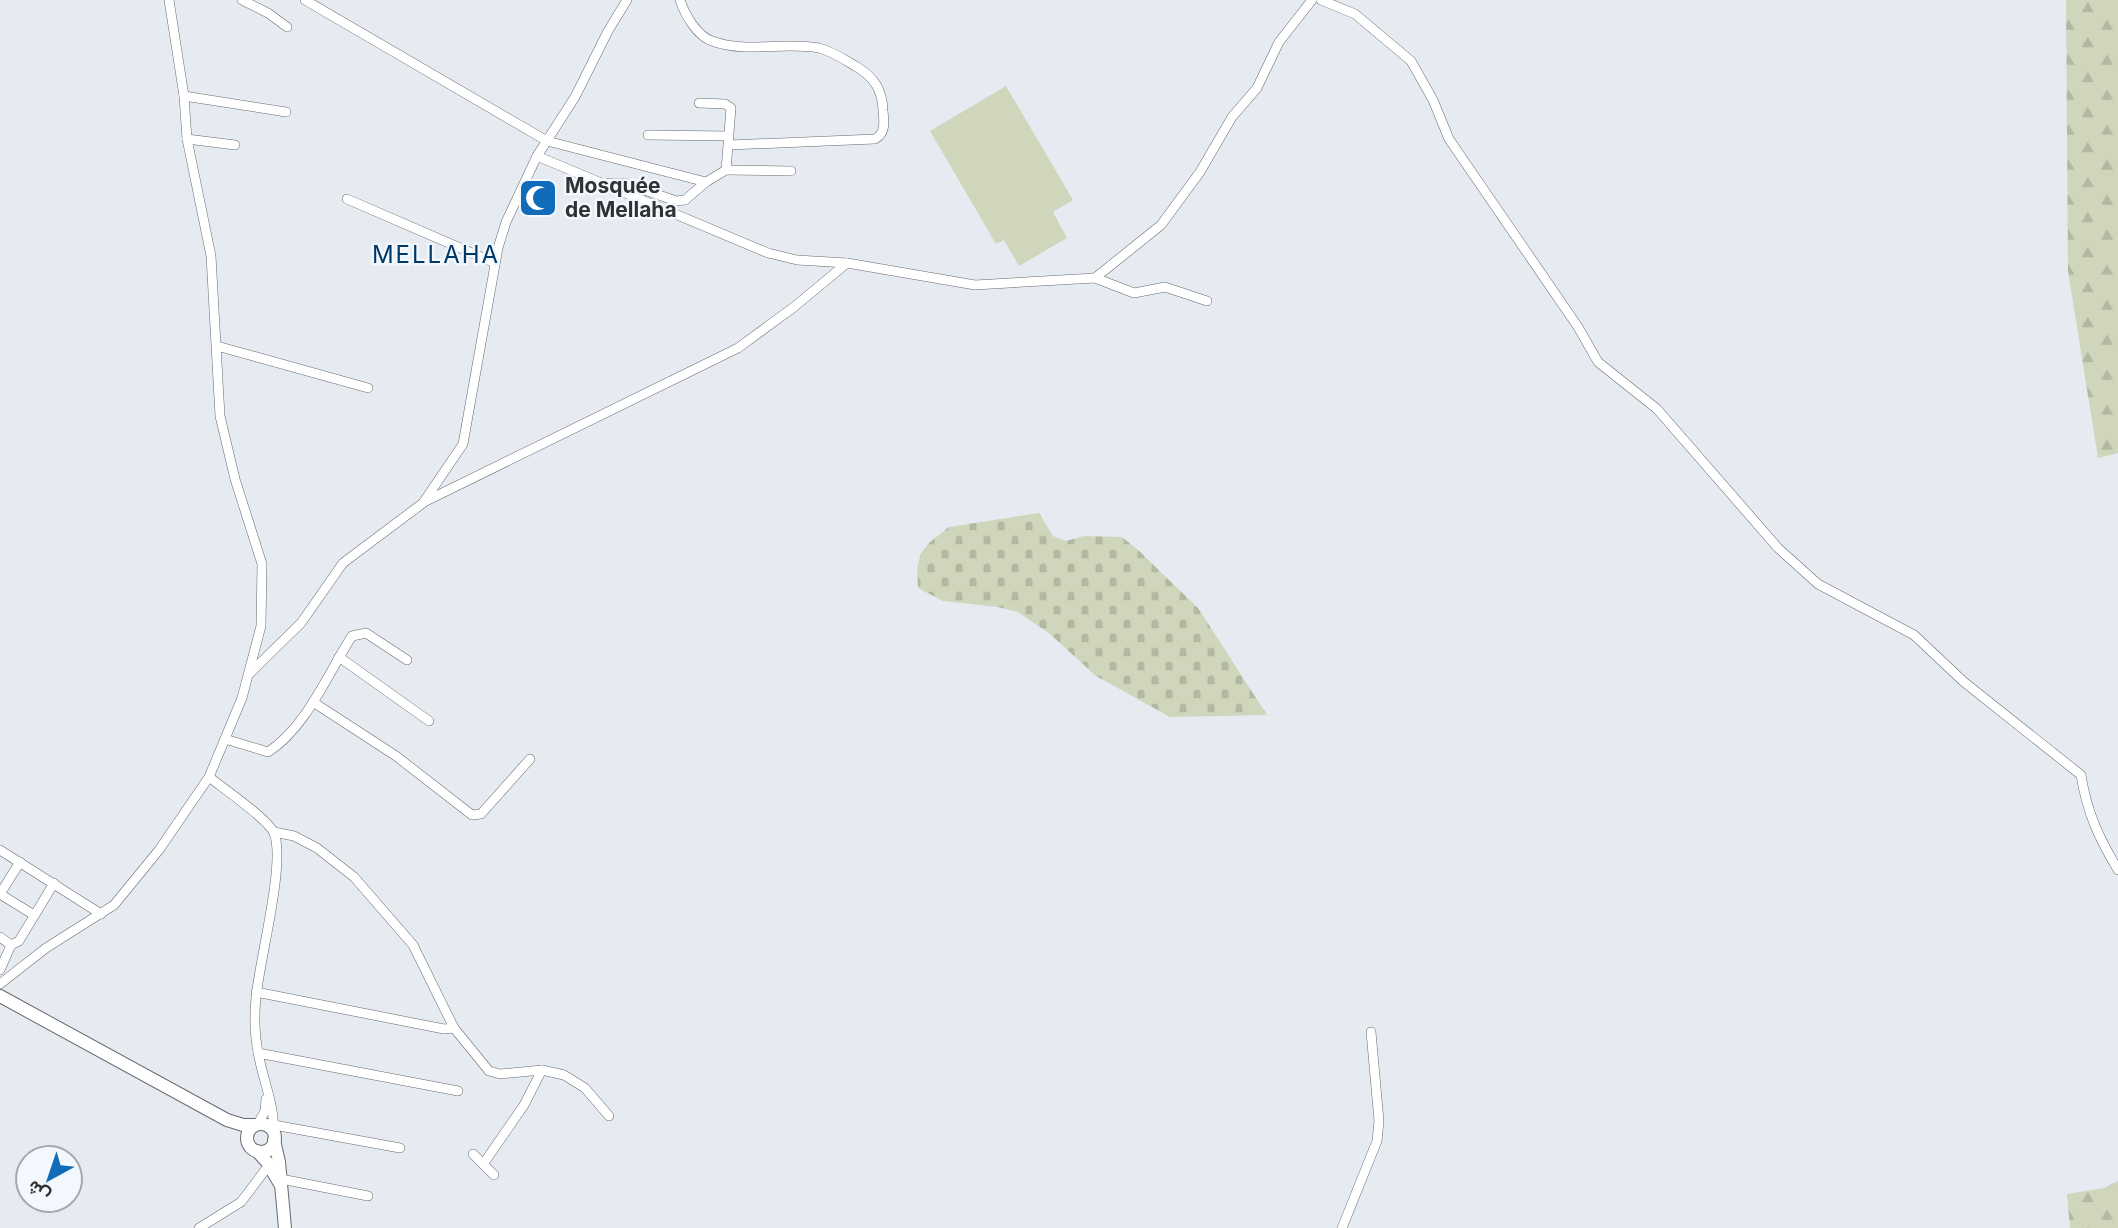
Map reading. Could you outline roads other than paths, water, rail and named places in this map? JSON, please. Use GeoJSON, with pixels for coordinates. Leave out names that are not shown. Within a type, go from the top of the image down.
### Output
{"type":"FeatureCollection","features":[{"type":"Feature","properties":{"kind":"street"},"geometry":{"type":"LineString","coordinates":[[0,984],[46,948],[114,905],[159,850],[209,777],[242,698],[261,625],[262,564],[235,479],[220,416],[211,256],[187,139],[184,96],[169,0]]}},
{"type":"Feature","properties":{"kind":"street"},"geometry":{"type":"LineString","coordinates":[[242,0],[268,13],[287,27]]}},
{"type":"Feature","properties":{"kind":"street"},"geometry":{"type":"LineString","coordinates":[[305,0],[547,141],[706,182]]}},
{"type":"Feature","properties":{"kind":"street"},"geometry":{"type":"LineString","coordinates":[[423,503],[463,444],[495,263],[506,222],[537,156],[575,97],[626,0]]}},
{"type":"Feature","properties":{"kind":"street"},"geometry":{"type":"LineString","coordinates":[[648,135],[729,141],[875,139],[881,136],[884,129],[883,96],[878,85],[866,73],[828,51],[802,47],[739,48],[709,41],[695,27],[680,0]]}},
{"type":"Feature","properties":{"kind":"street"},"geometry":{"type":"LineString","coordinates":[[1095,278],[1161,225],[1200,172],[1232,117],[1257,88],[1279,42],[1312,0]]}},
{"type":"Feature","properties":{"kind":"street"},"geometry":{"type":"LineString","coordinates":[[1321,0],[1355,14],[1411,61],[1433,100],[1449,139],[1578,327],[1598,362],[1657,409],[1777,548],[1818,584],[1914,635],[1975,690],[2081,775],[2096,832],[2118,870]]}},
{"type":"Feature","properties":{"kind":"street"},"geometry":{"type":"LineString","coordinates":[[184,96],[286,112]]}},
{"type":"Feature","properties":{"kind":"street"},"geometry":{"type":"LineString","coordinates":[[699,103],[725,104],[731,108],[726,170]]}},
{"type":"Feature","properties":{"kind":"street"},"geometry":{"type":"LineString","coordinates":[[187,139],[235,145]]}},
{"type":"Feature","properties":{"kind":"street"},"geometry":{"type":"LineString","coordinates":[[537,156],[768,254],[797,260],[847,263],[975,285],[1095,278],[1134,293],[1165,287],[1207,301]]}},
{"type":"Feature","properties":{"kind":"street"},"geometry":{"type":"LineString","coordinates":[[604,183],[625,183],[676,201],[685,200],[706,182],[726,170],[791,171]]}},
{"type":"Feature","properties":{"kind":"street"},"geometry":{"type":"LineString","coordinates":[[347,199],[495,263]]}},
{"type":"Feature","properties":{"kind":"street"},"geometry":{"type":"LineString","coordinates":[[248,676],[301,623],[343,564],[423,503],[738,348],[794,307],[847,263]]}},
{"type":"Feature","properties":{"kind":"street"},"geometry":{"type":"LineString","coordinates":[[217,346],[368,388]]}},
{"type":"Feature","properties":{"kind":"street"},"geometry":{"type":"LineString","coordinates":[[225,739],[268,752],[279,745],[313,702],[352,636],[366,633],[407,660]]}},
{"type":"Feature","properties":{"kind":"street"},"geometry":{"type":"LineString","coordinates":[[339,657],[429,721]]}},
{"type":"Feature","properties":{"kind":"street"},"geometry":{"type":"LineString","coordinates":[[313,702],[396,756],[472,815],[481,814],[530,759]]}},
{"type":"Feature","properties":{"kind":"street"},"geometry":{"type":"LineString","coordinates":[[209,777],[274,832],[276,871],[256,992],[258,1053],[274,1132],[285,1228]]}},
{"type":"Feature","properties":{"kind":"street"},"geometry":{"type":"LineString","coordinates":[[274,832],[294,836],[317,848],[354,877],[413,945],[454,1028],[489,1071],[499,1074],[542,1070],[564,1075],[585,1088],[609,1116]]}},
{"type":"Feature","properties":{"kind":"street"},"geometry":{"type":"LineString","coordinates":[[0,850],[101,914]]}},
{"type":"Feature","properties":{"kind":"street"},"geometry":{"type":"LineString","coordinates":[[20,862],[0,894],[34,915]]}},
{"type":"Feature","properties":{"kind":"street"},"geometry":{"type":"LineString","coordinates":[[0,970],[11,945],[19,941],[54,883]]}},
{"type":"Feature","properties":{"kind":"street"},"geometry":{"type":"LineString","coordinates":[[0,937],[11,945]]}},
{"type":"Feature","properties":{"kind":"street"},"geometry":{"type":"LineString","coordinates":[[256,992],[444,1029],[454,1028]]}},
{"type":"Feature","properties":{"kind":"street"},"geometry":{"type":"LineString","coordinates":[[0,996],[227,1120],[243,1125],[267,1125],[274,1132],[401,1148]]}},
{"type":"Feature","properties":{"kind":"street"},"geometry":{"type":"LineString","coordinates":[[1342,1228],[1377,1141],[1379,1121],[1371,1032]]}},
{"type":"Feature","properties":{"kind":"street"},"geometry":{"type":"LineString","coordinates":[[258,1053],[458,1091]]}},
{"type":"Feature","properties":{"kind":"street"},"geometry":{"type":"LineString","coordinates":[[484,1163],[524,1105],[542,1070]]}},
{"type":"Feature","properties":{"kind":"street"},"geometry":{"type":"LineString","coordinates":[[247,1141],[248,1132],[265,1111],[267,1093]]}},
{"type":"Feature","properties":{"kind":"street"},"geometry":{"type":"LineString","coordinates":[[227,1120],[249,1146],[257,1151],[281,1183],[368,1196]]}},
{"type":"Feature","properties":{"kind":"street"},"geometry":{"type":"LineString","coordinates":[[257,1151],[270,1148],[274,1132]]}},
{"type":"Feature","properties":{"kind":"street"},"geometry":{"type":"LineString","coordinates":[[472,1154],[494,1175]]}},
{"type":"Feature","properties":{"kind":"street"},"geometry":{"type":"LineString","coordinates":[[200,1228],[241,1202],[269,1166]]}},
{"type":"Feature","properties":{"kind":"place","name":"Mosquée de Mellaha"},"geometry":{"type":"Point","coordinates":[538,198]}},
{"type":"Feature","properties":{"kind":"district","name":"MELLAHA"},"geometry":{"type":"Point","coordinates":[436,255]}}]}
